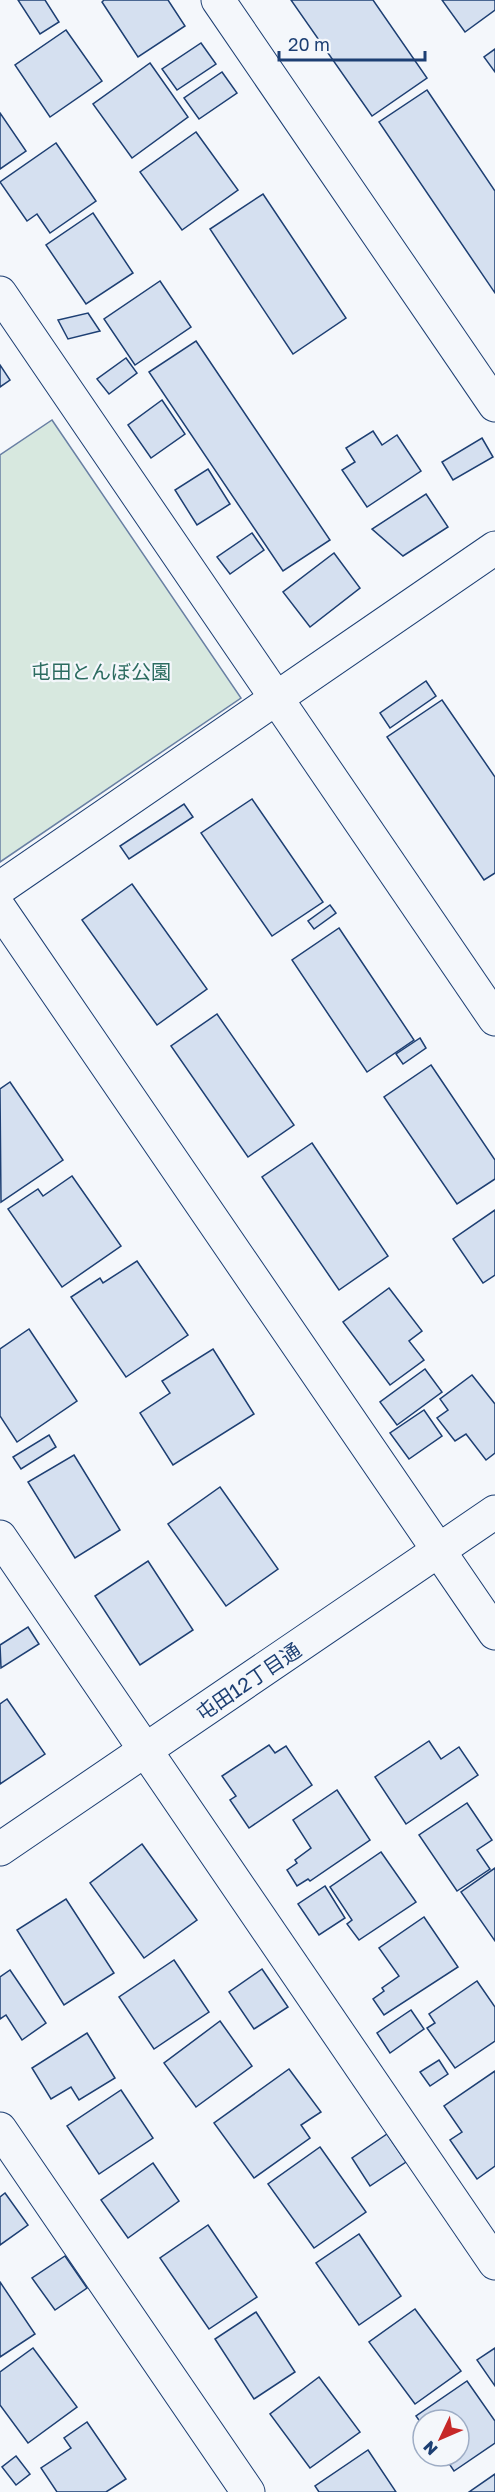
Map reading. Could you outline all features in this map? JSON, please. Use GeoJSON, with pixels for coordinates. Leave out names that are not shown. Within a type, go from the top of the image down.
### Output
{"type":"FeatureCollection","features":[{"type":"Feature","properties":{"kind":"street"},"geometry":{"type":"LineString","coordinates":[[218,0],[495,405]]}},
{"type":"Feature","properties":{"kind":"street"},"geometry":{"type":"LineString","coordinates":[[0,293],[495,1018]]}},
{"type":"Feature","properties":{"kind":"street"},"geometry":{"type":"LineString","coordinates":[[0,888],[277,700],[495,548]]}},
{"type":"Feature","properties":{"kind":"street"},"geometry":{"type":"LineString","coordinates":[[0,909],[495,1633]]}},
{"type":"Feature","properties":{"kind":"street","name":"屯田12丁目通"},"geometry":{"type":"LineString","coordinates":[[0,1849],[495,1512]]}},
{"type":"Feature","properties":{"kind":"street"},"geometry":{"type":"LineString","coordinates":[[0,1537],[495,2263]]}},
{"type":"Feature","properties":{"kind":"street"},"geometry":{"type":"LineString","coordinates":[[0,2129],[248,2492]]}},
{"type":"Feature","properties":{"kind":"green space","name":"屯田とんぼ公園"},"geometry":{"type":"Polygon","coordinates":[[[52,420],[241,698],[0,862],[0,455],[52,420]]]}},
{"type":"Feature","properties":{"kind":"building"},"geometry":{"type":"Polygon","coordinates":[[[18,0],[45,0],[59,22],[40,34],[18,0]]]}},
{"type":"Feature","properties":{"kind":"building"},"geometry":{"type":"Polygon","coordinates":[[[104,0],[168,0],[185,26],[138,57],[102,2],[104,0]]]}},
{"type":"Feature","properties":{"kind":"building"},"geometry":{"type":"Polygon","coordinates":[[[291,0],[373,0],[427,78],[372,116],[291,0]]]}},
{"type":"Feature","properties":{"kind":"building"},"geometry":{"type":"Polygon","coordinates":[[[442,0],[495,0],[495,10],[465,32],[442,0]]]}},
{"type":"Feature","properties":{"kind":"building"},"geometry":{"type":"Polygon","coordinates":[[[66,30],[102,81],[50,117],[15,65],[66,30]]]}},
{"type":"Feature","properties":{"kind":"building"},"geometry":{"type":"Polygon","coordinates":[[[201,43],[216,64],[177,90],[162,69],[201,43]]]}},
{"type":"Feature","properties":{"kind":"building"},"geometry":{"type":"Polygon","coordinates":[[[495,49],[495,72],[484,57],[495,49]]]}},
{"type":"Feature","properties":{"kind":"building"},"geometry":{"type":"Polygon","coordinates":[[[150,63],[188,117],[132,158],[93,104],[150,63]]]}},
{"type":"Feature","properties":{"kind":"building"},"geometry":{"type":"Polygon","coordinates":[[[222,72],[237,93],[199,119],[184,98],[222,72]]]}},
{"type":"Feature","properties":{"kind":"building"},"geometry":{"type":"Polygon","coordinates":[[[427,90],[495,191],[495,293],[379,122],[427,90]]]}},
{"type":"Feature","properties":{"kind":"building"},"geometry":{"type":"Polygon","coordinates":[[[0,113],[26,151],[0,169],[0,113]]]}},
{"type":"Feature","properties":{"kind":"building"},"geometry":{"type":"Polygon","coordinates":[[[196,132],[238,190],[182,230],[140,172],[196,132]]]}},
{"type":"Feature","properties":{"kind":"building"},"geometry":{"type":"Polygon","coordinates":[[[56,143],[96,201],[50,233],[37,214],[27,221],[0,182],[56,143]]]}},
{"type":"Feature","properties":{"kind":"building"},"geometry":{"type":"Polygon","coordinates":[[[263,194],[346,318],[293,354],[210,229],[263,194]]]}},
{"type":"Feature","properties":{"kind":"building"},"geometry":{"type":"Polygon","coordinates":[[[93,213],[133,273],[86,304],[46,245],[93,213]]]}},
{"type":"Feature","properties":{"kind":"building"},"geometry":{"type":"Polygon","coordinates":[[[160,281],[191,327],[135,365],[104,319],[160,281]]]}},
{"type":"Feature","properties":{"kind":"building"},"geometry":{"type":"Polygon","coordinates":[[[88,313],[100,331],[68,339],[58,320],[88,313]]]}},
{"type":"Feature","properties":{"kind":"building"},"geometry":{"type":"Polygon","coordinates":[[[196,341],[330,540],[283,571],[149,372],[196,341]]]}},
{"type":"Feature","properties":{"kind":"building"},"geometry":{"type":"Polygon","coordinates":[[[126,358],[137,373],[109,394],[97,379],[126,358]]]}},
{"type":"Feature","properties":{"kind":"building"},"geometry":{"type":"Polygon","coordinates":[[[0,365],[10,380],[0,387],[0,365]]]}},
{"type":"Feature","properties":{"kind":"building"},"geometry":{"type":"Polygon","coordinates":[[[162,400],[185,434],[151,458],[128,425],[162,400]]]}},
{"type":"Feature","properties":{"kind":"building"},"geometry":{"type":"Polygon","coordinates":[[[373,431],[382,445],[397,435],[421,471],[367,507],[342,470],[355,462],[346,448],[373,431]]]}},
{"type":"Feature","properties":{"kind":"building"},"geometry":{"type":"Polygon","coordinates":[[[482,438],[493,457],[453,480],[442,462],[482,438]]]}},
{"type":"Feature","properties":{"kind":"building"},"geometry":{"type":"Polygon","coordinates":[[[208,469],[230,504],[197,525],[175,490],[208,469]]]}},
{"type":"Feature","properties":{"kind":"building"},"geometry":{"type":"Polygon","coordinates":[[[426,494],[448,527],[403,556],[372,529],[426,494]]]}},
{"type":"Feature","properties":{"kind":"building"},"geometry":{"type":"Polygon","coordinates":[[[252,533],[264,550],[230,574],[217,557],[252,533]]]}},
{"type":"Feature","properties":{"kind":"building"},"geometry":{"type":"Polygon","coordinates":[[[334,553],[360,588],[310,627],[283,592],[334,553]]]}},
{"type":"Feature","properties":{"kind":"building"},"geometry":{"type":"Polygon","coordinates":[[[426,681],[436,696],[390,728],[380,713],[426,681]]]}},
{"type":"Feature","properties":{"kind":"building"},"geometry":{"type":"Polygon","coordinates":[[[442,700],[495,777],[495,873],[484,880],[387,737],[442,700]]]}},
{"type":"Feature","properties":{"kind":"building"},"geometry":{"type":"Polygon","coordinates":[[[252,799],[323,902],[272,936],[201,833],[252,799]]]}},
{"type":"Feature","properties":{"kind":"building"},"geometry":{"type":"Polygon","coordinates":[[[184,804],[193,817],[129,859],[120,846],[184,804]]]}},
{"type":"Feature","properties":{"kind":"building"},"geometry":{"type":"Polygon","coordinates":[[[132,884],[207,989],[157,1025],[82,920],[132,884]]]}},
{"type":"Feature","properties":{"kind":"building"},"geometry":{"type":"Polygon","coordinates":[[[330,905],[336,913],[314,929],[308,921],[330,905]]]}},
{"type":"Feature","properties":{"kind":"building"},"geometry":{"type":"Polygon","coordinates":[[[339,928],[414,1040],[367,1072],[292,960],[339,928]]]}},
{"type":"Feature","properties":{"kind":"building"},"geometry":{"type":"Polygon","coordinates":[[[217,1014],[294,1125],[248,1157],[171,1046],[217,1014]]]}},
{"type":"Feature","properties":{"kind":"building"},"geometry":{"type":"Polygon","coordinates":[[[420,1038],[426,1048],[403,1064],[396,1054],[420,1038]]]}},
{"type":"Feature","properties":{"kind":"building"},"geometry":{"type":"Polygon","coordinates":[[[431,1065],[495,1160],[495,1179],[457,1204],[384,1097],[431,1065]]]}},
{"type":"Feature","properties":{"kind":"building"},"geometry":{"type":"Polygon","coordinates":[[[10,1082],[63,1160],[1,1202],[0,1089],[10,1082]]]}},
{"type":"Feature","properties":{"kind":"building"},"geometry":{"type":"Polygon","coordinates":[[[312,1143],[388,1256],[339,1290],[262,1177],[312,1143]]]}},
{"type":"Feature","properties":{"kind":"building"},"geometry":{"type":"Polygon","coordinates":[[[72,1176],[121,1246],[62,1287],[8,1209],[38,1189],[43,1196],[72,1176]]]}},
{"type":"Feature","properties":{"kind":"building"},"geometry":{"type":"Polygon","coordinates":[[[495,1210],[495,1275],[483,1283],[453,1239],[495,1210]]]}},
{"type":"Feature","properties":{"kind":"building"},"geometry":{"type":"Polygon","coordinates":[[[137,1261],[188,1335],[126,1377],[71,1297],[100,1278],[103,1283],[137,1261]]]}},
{"type":"Feature","properties":{"kind":"building"},"geometry":{"type":"Polygon","coordinates":[[[389,1288],[422,1331],[409,1341],[424,1360],[390,1385],[343,1322],[389,1288]]]}},
{"type":"Feature","properties":{"kind":"building"},"geometry":{"type":"Polygon","coordinates":[[[29,1329],[77,1401],[17,1442],[0,1416],[0,1349],[29,1329]]]}},
{"type":"Feature","properties":{"kind":"building"},"geometry":{"type":"Polygon","coordinates":[[[213,1349],[254,1414],[173,1465],[140,1413],[170,1393],[162,1381],[213,1349]]]}},
{"type":"Feature","properties":{"kind":"building"},"geometry":{"type":"Polygon","coordinates":[[[425,1369],[442,1392],[397,1425],[380,1402],[425,1369]]]}},
{"type":"Feature","properties":{"kind":"building"},"geometry":{"type":"Polygon","coordinates":[[[472,1375],[495,1404],[495,1453],[486,1460],[466,1434],[455,1441],[437,1418],[448,1410],[440,1399],[472,1375]]]}},
{"type":"Feature","properties":{"kind":"building"},"geometry":{"type":"Polygon","coordinates":[[[424,1410],[442,1436],[409,1459],[390,1433],[424,1410]]]}},
{"type":"Feature","properties":{"kind":"building"},"geometry":{"type":"Polygon","coordinates":[[[49,1435],[56,1447],[21,1469],[13,1457],[49,1435]]]}},
{"type":"Feature","properties":{"kind":"building"},"geometry":{"type":"Polygon","coordinates":[[[74,1455],[120,1530],[75,1558],[28,1482],[74,1455]]]}},
{"type":"Feature","properties":{"kind":"building"},"geometry":{"type":"Polygon","coordinates":[[[220,1487],[278,1569],[226,1606],[168,1524],[220,1487]]]}},
{"type":"Feature","properties":{"kind":"building"},"geometry":{"type":"Polygon","coordinates":[[[148,1561],[193,1630],[140,1665],[95,1596],[148,1561]]]}},
{"type":"Feature","properties":{"kind":"building"},"geometry":{"type":"Polygon","coordinates":[[[28,1627],[39,1644],[1,1668],[0,1645],[28,1627]]]}},
{"type":"Feature","properties":{"kind":"building"},"geometry":{"type":"Polygon","coordinates":[[[7,1699],[45,1754],[0,1784],[0,1704],[7,1699]]]}},
{"type":"Feature","properties":{"kind":"building"},"geometry":{"type":"Polygon","coordinates":[[[429,1741],[441,1759],[459,1747],[478,1775],[406,1824],[375,1777],[429,1741]]]}},
{"type":"Feature","properties":{"kind":"building"},"geometry":{"type":"Polygon","coordinates":[[[269,1745],[275,1753],[286,1746],[312,1785],[249,1828],[230,1800],[236,1796],[222,1776],[269,1745]]]}},
{"type":"Feature","properties":{"kind":"building"},"geometry":{"type":"Polygon","coordinates":[[[337,1790],[370,1840],[310,1881],[308,1879],[297,1886],[287,1870],[297,1863],[295,1860],[311,1848],[293,1820],[337,1790]]]}},
{"type":"Feature","properties":{"kind":"building"},"geometry":{"type":"Polygon","coordinates":[[[467,1803],[492,1840],[477,1850],[490,1869],[457,1891],[419,1835],[467,1803]]]}},
{"type":"Feature","properties":{"kind":"building"},"geometry":{"type":"Polygon","coordinates":[[[142,1844],[197,1920],[144,1958],[90,1883],[142,1844]]]}},
{"type":"Feature","properties":{"kind":"building"},"geometry":{"type":"Polygon","coordinates":[[[381,1852],[416,1902],[359,1940],[347,1924],[352,1920],[330,1887],[381,1852]]]}},
{"type":"Feature","properties":{"kind":"building"},"geometry":{"type":"Polygon","coordinates":[[[495,1868],[495,1941],[461,1892],[495,1868]]]}},
{"type":"Feature","properties":{"kind":"building"},"geometry":{"type":"Polygon","coordinates":[[[325,1886],[345,1918],[319,1935],[298,1904],[325,1886]]]}},
{"type":"Feature","properties":{"kind":"building"},"geometry":{"type":"Polygon","coordinates":[[[66,1899],[114,1973],[64,2005],[17,1930],[66,1899]]]}},
{"type":"Feature","properties":{"kind":"building"},"geometry":{"type":"Polygon","coordinates":[[[424,1917],[458,1967],[384,2015],[373,1999],[384,1991],[382,1988],[399,1976],[379,1948],[424,1917]]]}},
{"type":"Feature","properties":{"kind":"building"},"geometry":{"type":"Polygon","coordinates":[[[174,1960],[209,2012],[154,2049],[119,1997],[174,1960]]]}},
{"type":"Feature","properties":{"kind":"building"},"geometry":{"type":"Polygon","coordinates":[[[262,1969],[288,2007],[254,2029],[229,1992],[262,1969]]]}},
{"type":"Feature","properties":{"kind":"building"},"geometry":{"type":"Polygon","coordinates":[[[10,1970],[46,2023],[22,2040],[6,2015],[0,2019],[0,1977],[10,1970]]]}},
{"type":"Feature","properties":{"kind":"building"},"geometry":{"type":"Polygon","coordinates":[[[477,1981],[495,2007],[495,2041],[455,2068],[427,2028],[435,2023],[429,2014],[477,1981]]]}},
{"type":"Feature","properties":{"kind":"building"},"geometry":{"type":"Polygon","coordinates":[[[411,2010],[424,2029],[390,2053],[377,2033],[411,2010]]]}},
{"type":"Feature","properties":{"kind":"building"},"geometry":{"type":"Polygon","coordinates":[[[220,2021],[252,2066],[196,2107],[164,2063],[220,2021]]]}},
{"type":"Feature","properties":{"kind":"building"},"geometry":{"type":"Polygon","coordinates":[[[87,2033],[115,2078],[79,2100],[71,2087],[51,2099],[32,2068],[87,2033]]]}},
{"type":"Feature","properties":{"kind":"building"},"geometry":{"type":"Polygon","coordinates":[[[439,2060],[448,2074],[430,2086],[420,2072],[439,2060]]]}},
{"type":"Feature","properties":{"kind":"building"},"geometry":{"type":"Polygon","coordinates":[[[289,2069],[321,2112],[301,2125],[310,2138],[254,2178],[214,2123],[289,2069]]]}},
{"type":"Feature","properties":{"kind":"building"},"geometry":{"type":"Polygon","coordinates":[[[495,2071],[495,2166],[477,2179],[450,2140],[462,2132],[444,2106],[495,2071]]]}},
{"type":"Feature","properties":{"kind":"building"},"geometry":{"type":"Polygon","coordinates":[[[121,2090],[153,2138],[99,2174],[67,2126],[121,2090]]]}},
{"type":"Feature","properties":{"kind":"building"},"geometry":{"type":"Polygon","coordinates":[[[387,2134],[406,2162],[370,2186],[352,2158],[387,2134]]]}},
{"type":"Feature","properties":{"kind":"building"},"geometry":{"type":"Polygon","coordinates":[[[320,2147],[366,2212],[314,2248],[268,2184],[320,2147]]]}},
{"type":"Feature","properties":{"kind":"building"},"geometry":{"type":"Polygon","coordinates":[[[153,2163],[179,2201],[128,2238],[101,2200],[153,2163]]]}},
{"type":"Feature","properties":{"kind":"building"},"geometry":{"type":"Polygon","coordinates":[[[5,2193],[28,2225],[0,2245],[0,2197],[5,2193]]]}},
{"type":"Feature","properties":{"kind":"building"},"geometry":{"type":"Polygon","coordinates":[[[208,2225],[257,2297],[209,2329],[160,2258],[208,2225]]]}},
{"type":"Feature","properties":{"kind":"building"},"geometry":{"type":"Polygon","coordinates":[[[359,2234],[401,2296],[359,2325],[316,2263],[359,2234]]]}},
{"type":"Feature","properties":{"kind":"building"},"geometry":{"type":"Polygon","coordinates":[[[65,2256],[87,2288],[55,2310],[32,2278],[65,2256]]]}},
{"type":"Feature","properties":{"kind":"building"},"geometry":{"type":"Polygon","coordinates":[[[0,2282],[35,2334],[0,2357],[0,2282]]]}},
{"type":"Feature","properties":{"kind":"building"},"geometry":{"type":"Polygon","coordinates":[[[415,2309],[461,2371],[415,2404],[369,2342],[415,2309]]]}},
{"type":"Feature","properties":{"kind":"building"},"geometry":{"type":"Polygon","coordinates":[[[256,2312],[295,2372],[254,2399],[215,2339],[256,2312]]]}},
{"type":"Feature","properties":{"kind":"building"},"geometry":{"type":"Polygon","coordinates":[[[33,2348],[77,2407],[28,2443],[0,2405],[0,2372],[33,2348]]]}},
{"type":"Feature","properties":{"kind":"building"},"geometry":{"type":"Polygon","coordinates":[[[495,2348],[495,2386],[477,2360],[495,2348]]]}},
{"type":"Feature","properties":{"kind":"building"},"geometry":{"type":"Polygon","coordinates":[[[319,2377],[360,2432],[310,2468],[270,2414],[319,2377]]]}},
{"type":"Feature","properties":{"kind":"building"},"geometry":{"type":"Polygon","coordinates":[[[467,2381],[495,2421],[495,2443],[471,2459],[471,2408],[428,2408],[467,2381]]]}},
{"type":"Feature","properties":{"kind":"building"},"geometry":{"type":"Polygon","coordinates":[[[87,2422],[126,2479],[106,2492],[57,2492],[41,2468],[71,2448],[64,2438],[87,2422]]]}},
{"type":"Feature","properties":{"kind":"building"},"geometry":{"type":"Polygon","coordinates":[[[368,2450],[396,2492],[319,2492],[315,2486],[368,2450]]]}},
{"type":"Feature","properties":{"kind":"building"},"geometry":{"type":"Polygon","coordinates":[[[16,2456],[30,2474],[16,2485],[2,2467],[16,2456]]]}},
{"type":"Feature","properties":{"kind":"building"},"geometry":{"type":"Polygon","coordinates":[[[495,2474],[495,2492],[469,2492],[495,2474]]]}}]}
